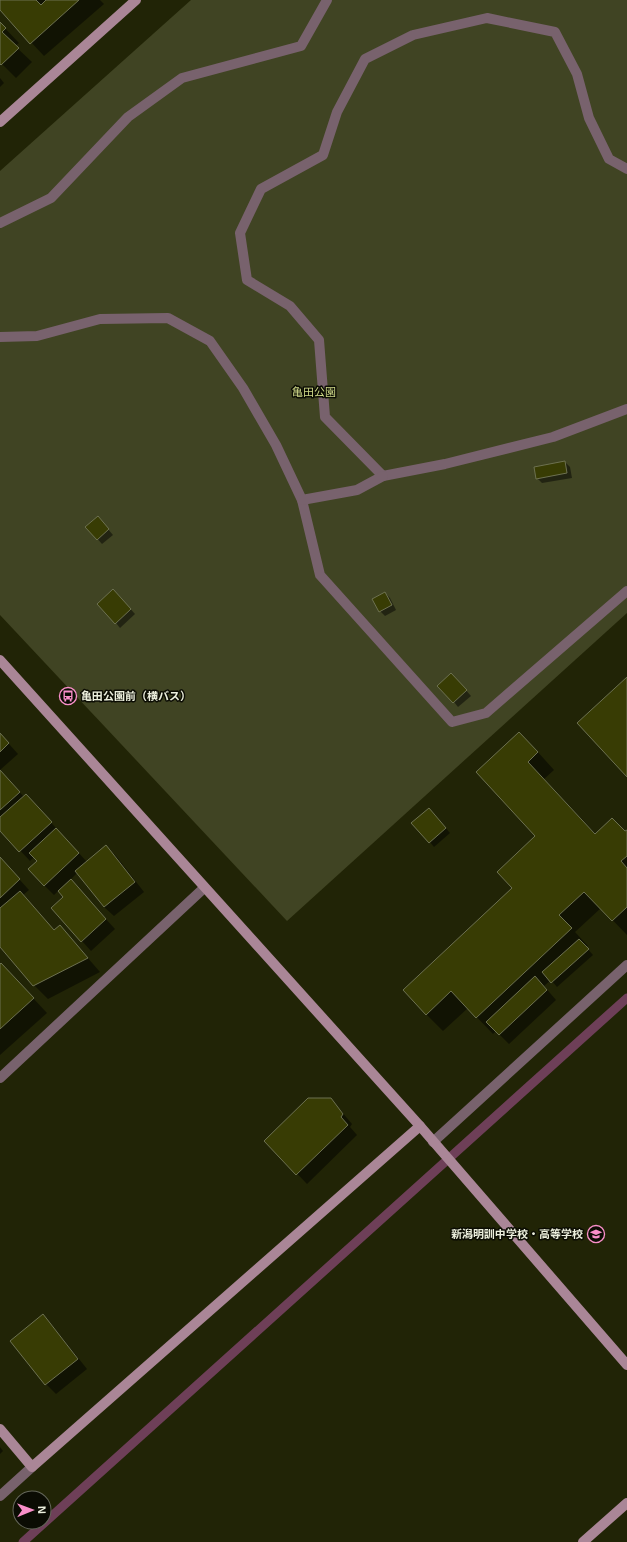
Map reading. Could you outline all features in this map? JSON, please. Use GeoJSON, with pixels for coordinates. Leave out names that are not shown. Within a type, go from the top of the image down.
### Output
{"type":"FeatureCollection","features":[{"type":"Feature","properties":{"kind":"street"},"geometry":{"type":"LineString","coordinates":[[0,122],[136,0]]}},
{"type":"Feature","properties":{"kind":"street"},"geometry":{"type":"LineString","coordinates":[[0,223],[51,198],[128,117],[182,78],[301,46],[327,0]]}},
{"type":"Feature","properties":{"kind":"street"},"geometry":{"type":"LineString","coordinates":[[383,476],[325,417],[319,340],[290,306],[247,280],[240,232],[261,189],[323,155],[337,112],[365,60],[413,35],[487,18],[555,32],[577,74],[589,118],[609,159],[627,169]]}},
{"type":"Feature","properties":{"kind":"street"},"geometry":{"type":"LineString","coordinates":[[0,337],[37,336],[100,319],[168,318],[210,341],[247,395],[276,445],[302,500],[320,575],[452,722],[486,713],[627,592]]}},
{"type":"Feature","properties":{"kind":"street"},"geometry":{"type":"LineString","coordinates":[[302,500],[357,490],[383,476],[445,464],[553,437],[627,409]]}},
{"type":"Feature","properties":{"kind":"street"},"geometry":{"type":"LineString","coordinates":[[0,660],[420,1126],[627,1365]]}},
{"type":"Feature","properties":{"kind":"street"},"geometry":{"type":"LineString","coordinates":[[0,1078],[204,888]]}},
{"type":"Feature","properties":{"kind":"street"},"geometry":{"type":"LineString","coordinates":[[433,1142],[627,965]]}},
{"type":"Feature","properties":{"kind":"street"},"geometry":{"type":"LineString","coordinates":[[0,1496],[420,1126]]}},
{"type":"Feature","properties":{"kind":"street"},"geometry":{"type":"LineString","coordinates":[[0,1429],[32,1467]]}},
{"type":"Feature","properties":{"kind":"street"},"geometry":{"type":"LineString","coordinates":[[584,1542],[627,1503]]}},
{"type":"Feature","properties":{"kind":"green space","name":"亀田公園"},"geometry":{"type":"Polygon","coordinates":[[[191,0],[627,0],[627,613],[287,921],[0,615],[0,171],[191,0]]]}},
{"type":"Feature","properties":{"kind":"building"},"geometry":{"type":"Polygon","coordinates":[[[0,0],[36,0],[41,5],[46,0],[79,0],[30,44],[0,10],[0,0]]]}},
{"type":"Feature","properties":{"kind":"building"},"geometry":{"type":"Polygon","coordinates":[[[0,22],[6,28],[2,32],[19,48],[1,65],[0,64],[0,22]]]}},
{"type":"Feature","properties":{"kind":"building"},"geometry":{"type":"Polygon","coordinates":[[[565,461],[567,473],[536,479],[534,467],[565,461]]]}},
{"type":"Feature","properties":{"kind":"building"},"geometry":{"type":"Polygon","coordinates":[[[98,516],[109,529],[97,540],[85,527],[98,516]]]}},
{"type":"Feature","properties":{"kind":"building"},"geometry":{"type":"Polygon","coordinates":[[[113,589],[131,609],[115,624],[97,604],[113,589]]]}},
{"type":"Feature","properties":{"kind":"building"},"geometry":{"type":"Polygon","coordinates":[[[385,592],[392,605],[379,612],[372,599],[385,592]]]}},
{"type":"Feature","properties":{"kind":"building"},"geometry":{"type":"Polygon","coordinates":[[[451,673],[467,690],[453,703],[437,686],[451,673]]]}},
{"type":"Feature","properties":{"kind":"building"},"geometry":{"type":"Polygon","coordinates":[[[627,677],[627,777],[577,723],[627,677]]]}},
{"type":"Feature","properties":{"kind":"building"},"geometry":{"type":"Polygon","coordinates":[[[519,732],[538,752],[528,762],[595,834],[612,818],[625,831],[627,830],[627,856],[621,861],[627,868],[627,907],[612,921],[584,892],[559,915],[572,928],[476,1018],[451,991],[426,1015],[403,990],[512,888],[497,872],[535,836],[476,772],[519,732]]]}},
{"type":"Feature","properties":{"kind":"building"},"geometry":{"type":"Polygon","coordinates":[[[0,733],[9,743],[0,752],[0,733]]]}},
{"type":"Feature","properties":{"kind":"building"},"geometry":{"type":"Polygon","coordinates":[[[0,770],[20,792],[0,810],[0,770]]]}},
{"type":"Feature","properties":{"kind":"building"},"geometry":{"type":"Polygon","coordinates":[[[26,794],[52,822],[19,852],[0,831],[0,817],[26,794]]]}},
{"type":"Feature","properties":{"kind":"building"},"geometry":{"type":"Polygon","coordinates":[[[429,808],[446,828],[429,843],[411,823],[429,808]]]}},
{"type":"Feature","properties":{"kind":"building"},"geometry":{"type":"Polygon","coordinates":[[[56,828],[79,853],[44,886],[28,869],[37,861],[29,853],[56,828]]]}},
{"type":"Feature","properties":{"kind":"building"},"geometry":{"type":"Polygon","coordinates":[[[106,845],[135,882],[104,907],[75,871],[106,845]]]}},
{"type":"Feature","properties":{"kind":"building"},"geometry":{"type":"Polygon","coordinates":[[[0,857],[20,879],[0,898],[0,857]]]}},
{"type":"Feature","properties":{"kind":"building"},"geometry":{"type":"Polygon","coordinates":[[[71,879],[106,919],[81,942],[51,908],[63,897],[58,891],[71,879]]]}},
{"type":"Feature","properties":{"kind":"building"},"geometry":{"type":"Polygon","coordinates":[[[20,891],[54,930],[60,925],[88,958],[33,986],[0,947],[0,908],[20,891]]]}},
{"type":"Feature","properties":{"kind":"building"},"geometry":{"type":"Polygon","coordinates":[[[579,939],[589,949],[551,983],[542,972],[579,939]]]}},
{"type":"Feature","properties":{"kind":"building"},"geometry":{"type":"Polygon","coordinates":[[[1,963],[34,998],[0,1029],[0,964],[1,963]]]}},
{"type":"Feature","properties":{"kind":"building"},"geometry":{"type":"Polygon","coordinates":[[[535,976],[547,990],[499,1035],[486,1022],[535,976]]]}},
{"type":"Feature","properties":{"kind":"building"},"geometry":{"type":"Polygon","coordinates":[[[308,1098],[331,1098],[343,1114],[341,1117],[348,1125],[296,1175],[264,1141],[308,1098]]]}},
{"type":"Feature","properties":{"kind":"building"},"geometry":{"type":"Polygon","coordinates":[[[43,1314],[78,1359],[45,1385],[10,1341],[43,1314]]]}},
{"type":"Feature","properties":{"kind":"waterway"},"geometry":{"type":"LineString","coordinates":[[23,1542],[627,998]]}},
{"type":"Feature","properties":{"kind":"place","name":"亀田公園前（横バス）"},"geometry":{"type":"Point","coordinates":[68,696]}},
{"type":"Feature","properties":{"kind":"place","name":"新潟明訓中学校・高等学校"},"geometry":{"type":"Point","coordinates":[596,1234]}}]}
